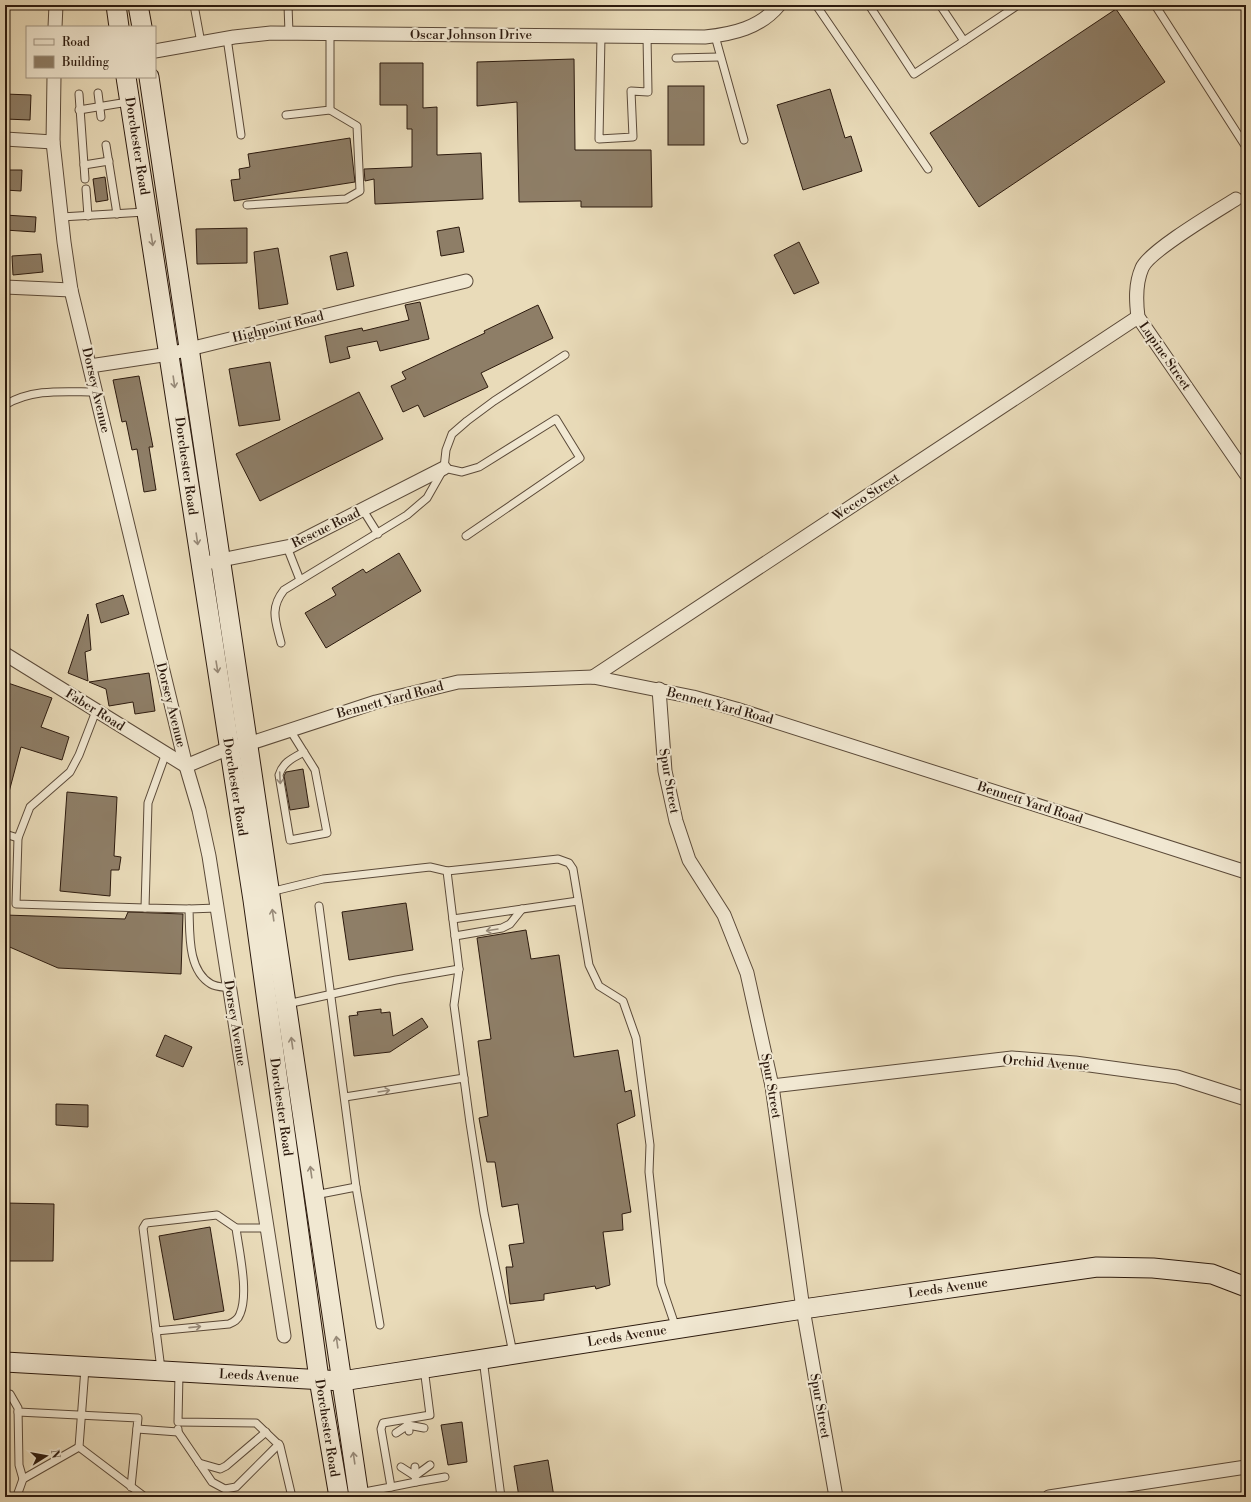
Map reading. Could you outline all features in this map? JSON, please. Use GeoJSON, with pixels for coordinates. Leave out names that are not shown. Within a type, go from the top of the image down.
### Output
{"type":"FeatureCollection","features":[{"type":"Feature","properties":{"kind":"main road"},"geometry":{"type":"LineString","coordinates":[[116,5],[119,26]]}},
{"type":"Feature","properties":{"kind":"main road"},"geometry":{"type":"LineString","coordinates":[[138,5],[142,26]]}},
{"type":"Feature","properties":{"kind":"main road","name":"Dorchester Road"},"geometry":{"type":"LineString","coordinates":[[126,78],[268,1007],[319,1379],[339,1497]]}},
{"type":"Feature","properties":{"kind":"main road","name":"Dorchester Road"},"geometry":{"type":"LineString","coordinates":[[149,78],[359,1495]]}},
{"type":"Feature","properties":{"kind":"main road"},"geometry":{"type":"LineString","coordinates":[[268,1007],[287,1004]]}},
{"type":"Feature","properties":{"kind":"main road","name":"Leeds Avenue"},"geometry":{"type":"LineString","coordinates":[[5,1362],[342,1381],[803,1309],[1097,1267],[1153,1268],[1212,1274],[1246,1287]]}},
{"type":"Feature","properties":{"kind":"street"},"geometry":{"type":"LineString","coordinates":[[55,26],[56,5]]}},
{"type":"Feature","properties":{"kind":"street","name":"Oscar Johnson Drive"},"geometry":{"type":"LineString","coordinates":[[156,51],[227,38],[271,33],[715,36],[728,34],[758,23],[779,5]]}},
{"type":"Feature","properties":{"kind":"street","name":"Dorsey Avenue"},"geometry":{"type":"LineString","coordinates":[[54,78],[53,142],[71,290],[209,856],[284,1336]]}},
{"type":"Feature","properties":{"kind":"street"},"geometry":{"type":"LineString","coordinates":[[5,139],[53,142]]}},
{"type":"Feature","properties":{"kind":"street","name":"Lupine Street"},"geometry":{"type":"LineString","coordinates":[[1236,199],[1162,247],[1142,267],[1135,296],[1138,317],[1246,474]]}},
{"type":"Feature","properties":{"kind":"street","name":"Highpoint Road"},"geometry":{"type":"LineString","coordinates":[[90,366],[169,354],[466,281]]}},
{"type":"Feature","properties":{"kind":"street"},"geometry":{"type":"LineString","coordinates":[[5,287],[71,290]]}},
{"type":"Feature","properties":{"kind":"street","name":"Wecco Street"},"geometry":{"type":"LineString","coordinates":[[594,677],[1138,317]]}},
{"type":"Feature","properties":{"kind":"street","name":"Rescue Road"},"geometry":{"type":"LineString","coordinates":[[201,564],[287,547],[444,468]]}},
{"type":"Feature","properties":{"kind":"street","name":"Faber Road"},"geometry":{"type":"LineString","coordinates":[[5,654],[186,766]]}},
{"type":"Feature","properties":{"kind":"street","name":"Bennett Yard Road"},"geometry":{"type":"LineString","coordinates":[[186,766],[229,748],[248,744],[376,702],[458,682],[594,677],[659,690],[736,709],[1246,872]]}},
{"type":"Feature","properties":{"kind":"street","name":"Spur Street"},"geometry":{"type":"LineString","coordinates":[[659,690],[664,771],[676,821],[689,860],[724,915],[747,973],[772,1086],[803,1309],[836,1497]]}},
{"type":"Feature","properties":{"kind":"street","name":"Orchid Avenue"},"geometry":{"type":"LineString","coordinates":[[772,1086],[1012,1058],[1075,1063],[1177,1076],[1246,1099]]}},
{"type":"Feature","properties":{"kind":"street"},"geometry":{"type":"LineString","coordinates":[[1049,1497],[1246,1467]]}},
{"type":"Feature","properties":{"kind":"lane"},"geometry":{"type":"LineString","coordinates":[[194,5],[201,43]]}},
{"type":"Feature","properties":{"kind":"lane"},"geometry":{"type":"LineString","coordinates":[[288,5],[289,34]]}},
{"type":"Feature","properties":{"kind":"lane"},"geometry":{"type":"LineString","coordinates":[[816,5],[928,168]]}},
{"type":"Feature","properties":{"kind":"lane"},"geometry":{"type":"LineString","coordinates":[[869,5],[914,74],[1018,5]]}},
{"type":"Feature","properties":{"kind":"lane"},"geometry":{"type":"LineString","coordinates":[[940,5],[964,41]]}},
{"type":"Feature","properties":{"kind":"lane"},"geometry":{"type":"LineString","coordinates":[[1155,5],[1246,147]]}},
{"type":"Feature","properties":{"kind":"lane"},"geometry":{"type":"LineString","coordinates":[[330,34],[330,110]]}},
{"type":"Feature","properties":{"kind":"lane"},"geometry":{"type":"LineString","coordinates":[[601,36],[599,139],[632,137],[631,91],[648,92],[646,36]]}},
{"type":"Feature","properties":{"kind":"lane"},"geometry":{"type":"LineString","coordinates":[[715,36],[744,140]]}},
{"type":"Feature","properties":{"kind":"lane"},"geometry":{"type":"LineString","coordinates":[[227,38],[241,135]]}},
{"type":"Feature","properties":{"kind":"lane"},"geometry":{"type":"LineString","coordinates":[[676,58],[720,57]]}},
{"type":"Feature","properties":{"kind":"lane"},"geometry":{"type":"LineString","coordinates":[[98,93],[102,117]]}},
{"type":"Feature","properties":{"kind":"lane"},"geometry":{"type":"LineString","coordinates":[[79,94],[85,179]]}},
{"type":"Feature","properties":{"kind":"lane"},"geometry":{"type":"LineString","coordinates":[[79,110],[130,101]]}},
{"type":"Feature","properties":{"kind":"lane"},"geometry":{"type":"LineString","coordinates":[[248,205],[346,199],[360,191],[357,126],[330,110],[286,115]]}},
{"type":"Feature","properties":{"kind":"lane"},"geometry":{"type":"LineString","coordinates":[[106,145],[117,214]]}},
{"type":"Feature","properties":{"kind":"lane"},"geometry":{"type":"LineString","coordinates":[[84,166],[109,161]]}},
{"type":"Feature","properties":{"kind":"lane"},"geometry":{"type":"LineString","coordinates":[[86,189],[88,216]]}},
{"type":"Feature","properties":{"kind":"lane"},"geometry":{"type":"LineString","coordinates":[[61,217],[147,212]]}},
{"type":"Feature","properties":{"kind":"lane"},"geometry":{"type":"LineString","coordinates":[[281,643],[275,611],[276,600],[284,590],[407,515],[427,498],[444,468],[446,450],[452,434],[489,405],[565,354]]}},
{"type":"Feature","properties":{"kind":"lane"},"geometry":{"type":"LineString","coordinates":[[5,405],[20,397],[34,393],[96,392]]}},
{"type":"Feature","properties":{"kind":"lane"},"geometry":{"type":"LineString","coordinates":[[444,468],[462,472],[479,467],[556,419],[580,458],[466,536]]}},
{"type":"Feature","properties":{"kind":"lane"},"geometry":{"type":"LineString","coordinates":[[363,510],[378,534]]}},
{"type":"Feature","properties":{"kind":"lane"},"geometry":{"type":"LineString","coordinates":[[287,547],[300,580]]}},
{"type":"Feature","properties":{"kind":"lane"},"geometry":{"type":"LineString","coordinates":[[96,711],[70,772],[30,807],[18,838],[16,904],[189,909],[216,908]]}},
{"type":"Feature","properties":{"kind":"lane"},"geometry":{"type":"LineString","coordinates":[[290,730],[304,752],[315,770],[327,833],[290,840],[279,775],[286,762],[304,752]]}},
{"type":"Feature","properties":{"kind":"lane"},"geometry":{"type":"LineString","coordinates":[[145,908],[148,803],[166,753]]}},
{"type":"Feature","properties":{"kind":"lane"},"geometry":{"type":"LineString","coordinates":[[5,834],[18,838]]}},
{"type":"Feature","properties":{"kind":"lane"},"geometry":{"type":"LineString","coordinates":[[270,892],[323,879],[430,867],[447,871],[558,859],[569,863],[573,869],[589,965],[600,986],[623,1001],[636,1038],[650,1145],[649,1172],[661,1284],[676,1329]]}},
{"type":"Feature","properties":{"kind":"lane"},"geometry":{"type":"LineString","coordinates":[[447,871],[459,970],[454,1005],[484,1213],[513,1354]]}},
{"type":"Feature","properties":{"kind":"lane"},"geometry":{"type":"LineString","coordinates":[[452,919],[578,901]]}},
{"type":"Feature","properties":{"kind":"lane"},"geometry":{"type":"LineString","coordinates":[[320,906],[356,1187],[380,1324]]}},
{"type":"Feature","properties":{"kind":"lane"},"geometry":{"type":"LineString","coordinates":[[189,909],[192,956],[198,969],[205,980],[212,985],[230,988]]}},
{"type":"Feature","properties":{"kind":"lane"},"geometry":{"type":"LineString","coordinates":[[455,936],[502,928],[510,924],[522,909]]}},
{"type":"Feature","properties":{"kind":"lane"},"geometry":{"type":"LineString","coordinates":[[287,1004],[396,980],[459,970]]}},
{"type":"Feature","properties":{"kind":"lane"},"geometry":{"type":"LineString","coordinates":[[345,1097],[464,1078]]}},
{"type":"Feature","properties":{"kind":"lane"},"geometry":{"type":"LineString","coordinates":[[315,1196],[356,1187]]}},
{"type":"Feature","properties":{"kind":"lane"},"geometry":{"type":"LineString","coordinates":[[267,1228],[236,1228],[217,1215],[146,1223],[143,1228],[156,1331],[170,1371],[178,1422],[178,1432],[212,1482],[225,1489],[236,1487],[279,1444]]}},
{"type":"Feature","properties":{"kind":"lane"},"geometry":{"type":"LineString","coordinates":[[156,1331],[229,1324],[236,1321],[240,1316],[243,1307],[243,1284],[236,1228]]}},
{"type":"Feature","properties":{"kind":"lane"},"geometry":{"type":"LineString","coordinates":[[483,1359],[501,1497]]}},
{"type":"Feature","properties":{"kind":"lane"},"geometry":{"type":"LineString","coordinates":[[79,1447],[85,1366]]}},
{"type":"Feature","properties":{"kind":"lane"},"geometry":{"type":"LineString","coordinates":[[396,1433],[408,1425],[430,1415],[424,1368]]}},
{"type":"Feature","properties":{"kind":"lane"},"geometry":{"type":"LineString","coordinates":[[5,1394],[10,1394],[18,1408],[19,1465],[23,1479],[18,1493],[20,1497]]}},
{"type":"Feature","properties":{"kind":"lane"},"geometry":{"type":"LineString","coordinates":[[18,1412],[138,1418],[131,1487]]}},
{"type":"Feature","properties":{"kind":"lane"},"geometry":{"type":"LineString","coordinates":[[178,1422],[256,1423],[279,1444],[292,1497]]}},
{"type":"Feature","properties":{"kind":"lane"},"geometry":{"type":"LineString","coordinates":[[391,1486],[381,1429],[383,1424],[408,1425],[424,1428]]}},
{"type":"Feature","properties":{"kind":"lane"},"geometry":{"type":"LineString","coordinates":[[137,1429],[178,1432]]}},
{"type":"Feature","properties":{"kind":"lane"},"geometry":{"type":"LineString","coordinates":[[199,1463],[220,1470],[266,1432]]}},
{"type":"Feature","properties":{"kind":"lane"},"geometry":{"type":"LineString","coordinates":[[23,1479],[79,1447]]}},
{"type":"Feature","properties":{"kind":"lane"},"geometry":{"type":"LineString","coordinates":[[79,1447],[145,1497]]}},
{"type":"Feature","properties":{"kind":"lane"},"geometry":{"type":"LineString","coordinates":[[415,1479],[430,1466]]}},
{"type":"Feature","properties":{"kind":"lane"},"geometry":{"type":"LineString","coordinates":[[401,1467],[415,1479]]}},
{"type":"Feature","properties":{"kind":"lane"},"geometry":{"type":"LineString","coordinates":[[415,1467],[415,1479]]}},
{"type":"Feature","properties":{"kind":"lane"},"geometry":{"type":"LineString","coordinates":[[359,1495],[415,1479],[445,1477]]}},
{"type":"Feature","properties":{"kind":"building"},"geometry":{"type":"Polygon","coordinates":[[[1116,9],[1165,82],[979,207],[930,133],[1116,9]]]}},
{"type":"Feature","properties":{"kind":"building"},"geometry":{"type":"Polygon","coordinates":[[[574,59],[575,150],[651,150],[652,207],[581,207],[581,201],[519,202],[517,102],[477,106],[477,62],[574,59]]]}},
{"type":"Feature","properties":{"kind":"building"},"geometry":{"type":"Polygon","coordinates":[[[380,63],[423,63],[423,108],[437,107],[437,155],[481,153],[483,199],[375,204],[374,179],[365,181],[364,169],[412,167],[412,129],[407,129],[407,105],[380,105],[380,63]]]}},
{"type":"Feature","properties":{"kind":"building"},"geometry":{"type":"Polygon","coordinates":[[[668,86],[704,86],[704,145],[668,145],[668,86]]]}},
{"type":"Feature","properties":{"kind":"building"},"geometry":{"type":"Polygon","coordinates":[[[830,89],[845,138],[851,136],[862,171],[803,190],[777,105],[830,89]]]}},
{"type":"Feature","properties":{"kind":"building"},"geometry":{"type":"Polygon","coordinates":[[[5,94],[31,95],[30,120],[5,119],[5,94]]]}},
{"type":"Feature","properties":{"kind":"building"},"geometry":{"type":"Polygon","coordinates":[[[350,138],[355,182],[234,201],[231,180],[240,179],[239,169],[250,167],[248,154],[350,138]]]}},
{"type":"Feature","properties":{"kind":"building"},"geometry":{"type":"Polygon","coordinates":[[[5,170],[22,170],[21,191],[5,190],[5,170]]]}},
{"type":"Feature","properties":{"kind":"building"},"geometry":{"type":"Polygon","coordinates":[[[105,177],[108,200],[96,202],[93,179],[105,177]]]}},
{"type":"Feature","properties":{"kind":"building"},"geometry":{"type":"Polygon","coordinates":[[[5,215],[36,217],[35,232],[5,230],[5,215]]]}},
{"type":"Feature","properties":{"kind":"building"},"geometry":{"type":"Polygon","coordinates":[[[459,227],[464,252],[441,256],[437,231],[459,227]]]}},
{"type":"Feature","properties":{"kind":"building"},"geometry":{"type":"Polygon","coordinates":[[[247,228],[247,263],[197,264],[196,229],[247,228]]]}},
{"type":"Feature","properties":{"kind":"building"},"geometry":{"type":"Polygon","coordinates":[[[799,242],[819,283],[794,294],[774,255],[799,242]]]}},
{"type":"Feature","properties":{"kind":"building"},"geometry":{"type":"Polygon","coordinates":[[[278,248],[288,304],[259,309],[254,252],[278,248]]]}},
{"type":"Feature","properties":{"kind":"building"},"geometry":{"type":"Polygon","coordinates":[[[347,252],[354,286],[337,290],[330,256],[347,252]]]}},
{"type":"Feature","properties":{"kind":"building"},"geometry":{"type":"Polygon","coordinates":[[[41,254],[43,272],[13,275],[12,256],[41,254]]]}},
{"type":"Feature","properties":{"kind":"building"},"geometry":{"type":"Polygon","coordinates":[[[420,302],[429,339],[380,351],[377,341],[347,347],[350,358],[330,363],[325,336],[362,328],[363,331],[409,320],[405,305],[420,302]]]}},
{"type":"Feature","properties":{"kind":"building"},"geometry":{"type":"Polygon","coordinates":[[[538,305],[553,338],[481,373],[488,387],[424,417],[418,405],[403,412],[391,386],[406,379],[402,372],[485,333],[484,331],[538,305]]]}},
{"type":"Feature","properties":{"kind":"building"},"geometry":{"type":"Polygon","coordinates":[[[270,362],[280,420],[239,426],[229,369],[270,362]]]}},
{"type":"Feature","properties":{"kind":"building"},"geometry":{"type":"Polygon","coordinates":[[[139,376],[153,447],[149,447],[156,490],[144,492],[137,449],[132,450],[126,421],[122,422],[113,380],[139,376]]]}},
{"type":"Feature","properties":{"kind":"building"},"geometry":{"type":"Polygon","coordinates":[[[359,392],[383,439],[260,501],[236,454],[359,392]]]}},
{"type":"Feature","properties":{"kind":"building"},"geometry":{"type":"Polygon","coordinates":[[[399,553],[421,591],[326,648],[305,613],[336,595],[332,588],[363,569],[366,573],[399,553]]]}},
{"type":"Feature","properties":{"kind":"building"},"geometry":{"type":"Polygon","coordinates":[[[123,595],[129,614],[101,623],[96,604],[123,595]]]}},
{"type":"Feature","properties":{"kind":"building"},"geometry":{"type":"Polygon","coordinates":[[[88,614],[91,650],[85,652],[88,681],[68,673],[88,614]]]}},
{"type":"Feature","properties":{"kind":"building"},"geometry":{"type":"Polygon","coordinates":[[[149,673],[155,711],[135,714],[133,702],[109,706],[106,689],[89,682],[149,673]]]}},
{"type":"Feature","properties":{"kind":"building"},"geometry":{"type":"Polygon","coordinates":[[[5,682],[52,698],[41,727],[69,737],[62,760],[21,747],[9,792],[5,792],[5,682]]]}},
{"type":"Feature","properties":{"kind":"building"},"geometry":{"type":"Polygon","coordinates":[[[303,769],[309,807],[290,810],[284,776],[286,772],[303,769]]]}},
{"type":"Feature","properties":{"kind":"building"},"geometry":{"type":"Polygon","coordinates":[[[67,792],[117,797],[114,856],[121,857],[119,870],[111,870],[110,896],[60,891],[67,792]]]}},
{"type":"Feature","properties":{"kind":"building"},"geometry":{"type":"Polygon","coordinates":[[[406,903],[413,950],[349,960],[342,912],[406,903]]]}},
{"type":"Feature","properties":{"kind":"building"},"geometry":{"type":"Polygon","coordinates":[[[128,912],[183,914],[181,974],[58,968],[5,945],[5,915],[125,919],[128,912]]]}},
{"type":"Feature","properties":{"kind":"building"},"geometry":{"type":"Polygon","coordinates":[[[526,930],[531,959],[559,955],[574,1057],[618,1050],[625,1092],[631,1090],[635,1116],[617,1124],[631,1212],[622,1214],[623,1230],[603,1232],[610,1285],[596,1289],[595,1286],[544,1294],[544,1300],[510,1304],[506,1267],[513,1267],[509,1245],[524,1243],[518,1204],[502,1207],[495,1162],[487,1162],[479,1118],[488,1116],[478,1041],[491,1039],[477,938],[526,930]]]}},
{"type":"Feature","properties":{"kind":"building"},"geometry":{"type":"Polygon","coordinates":[[[381,1009],[381,1013],[390,1012],[393,1036],[422,1018],[428,1027],[390,1052],[354,1056],[349,1016],[358,1015],[357,1012],[381,1009]]]}},
{"type":"Feature","properties":{"kind":"building"},"geometry":{"type":"Polygon","coordinates":[[[165,1035],[192,1047],[183,1067],[156,1056],[165,1035]]]}},
{"type":"Feature","properties":{"kind":"building"},"geometry":{"type":"Polygon","coordinates":[[[56,1104],[88,1105],[88,1127],[56,1125],[56,1104]]]}},
{"type":"Feature","properties":{"kind":"building"},"geometry":{"type":"Polygon","coordinates":[[[5,1203],[54,1204],[53,1261],[8,1261],[8,1244],[5,1244],[5,1203]]]}},
{"type":"Feature","properties":{"kind":"building"},"geometry":{"type":"Polygon","coordinates":[[[210,1227],[224,1311],[174,1320],[159,1236],[210,1227]]]}},
{"type":"Feature","properties":{"kind":"building"},"geometry":{"type":"Polygon","coordinates":[[[462,1422],[467,1462],[448,1465],[441,1425],[462,1422]]]}},
{"type":"Feature","properties":{"kind":"building"},"geometry":{"type":"Polygon","coordinates":[[[548,1460],[554,1497],[519,1497],[514,1466],[548,1460]]]}}]}
